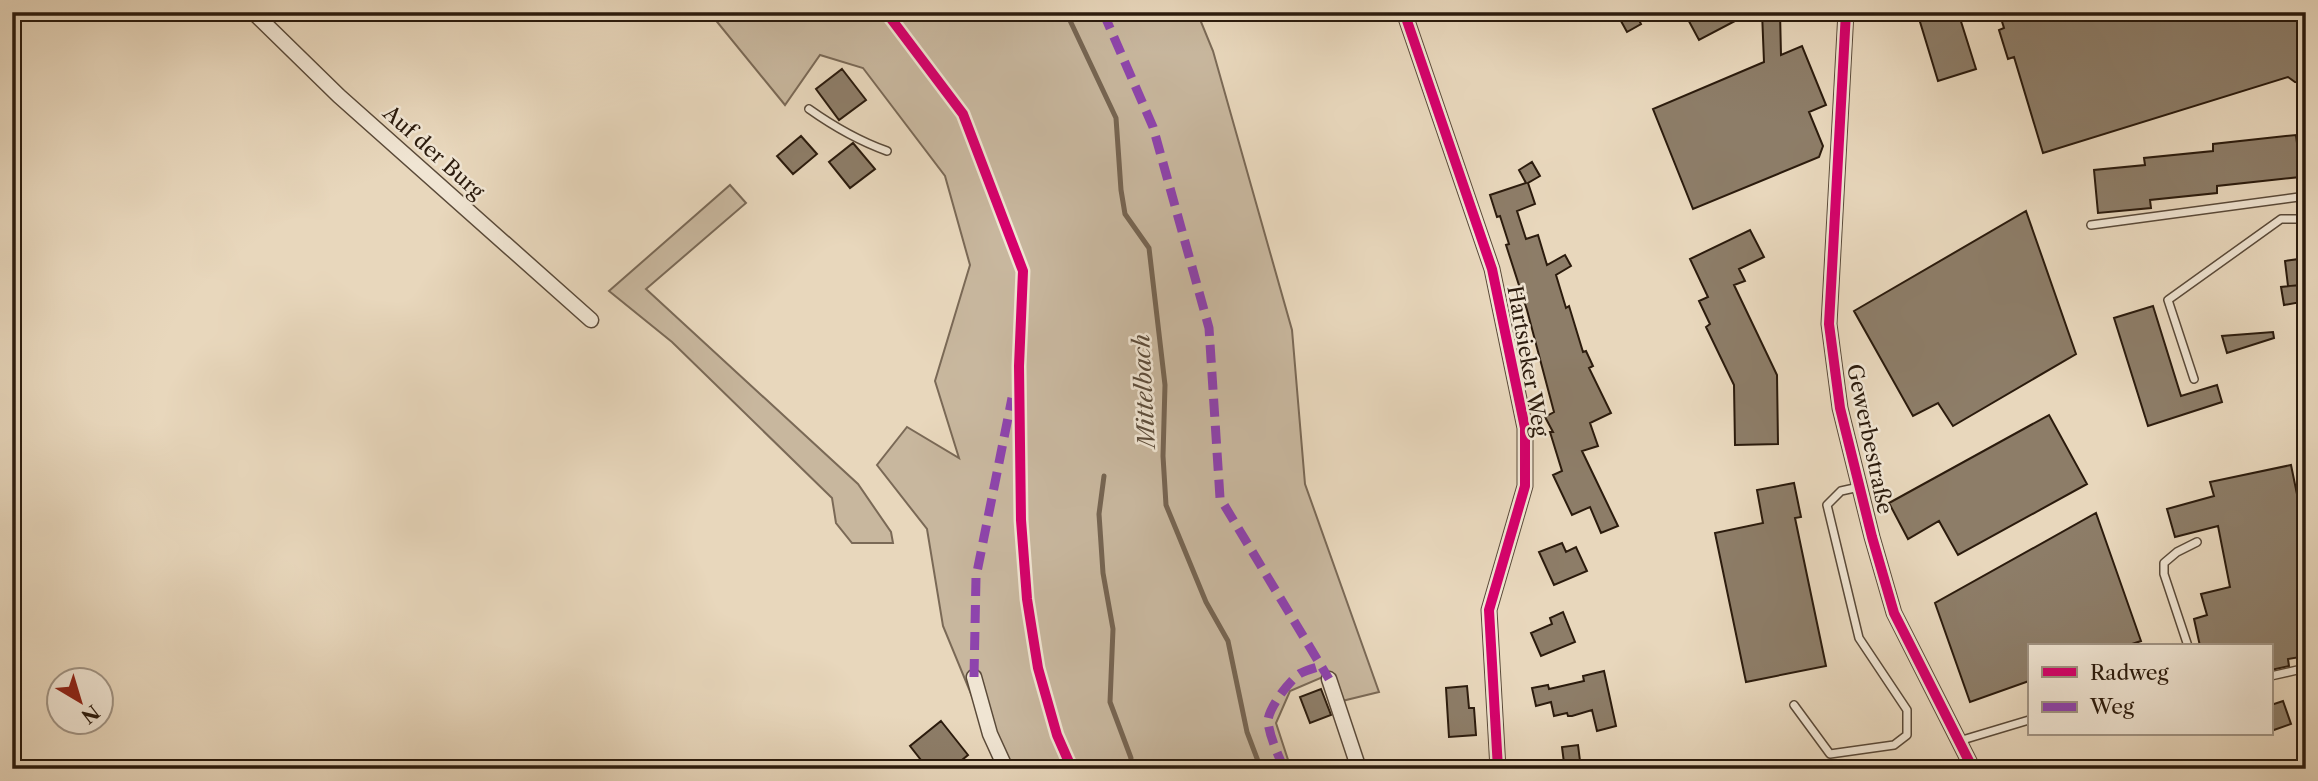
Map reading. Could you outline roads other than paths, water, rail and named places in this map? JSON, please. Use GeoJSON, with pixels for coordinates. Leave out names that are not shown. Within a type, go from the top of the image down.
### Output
{"type":"FeatureCollection","features":[{"type":"Feature","properties":{"kind":"street","name":"Auf der Burg"},"geometry":{"type":"LineString","coordinates":[[253,12],[349,105],[591,320]]}},
{"type":"Feature","properties":{"kind":"street","name":"Hartsieker Weg"},"geometry":{"type":"LineString","coordinates":[[1404,12],[1492,269],[1525,428],[1525,486],[1489,610],[1498,769]]}},
{"type":"Feature","properties":{"kind":"street","name":"Gewerbestraße"},"geometry":{"type":"LineString","coordinates":[[1846,12],[1829,324],[1840,408],[1894,613],[1973,769]]}},
{"type":"Feature","properties":{"kind":"street"},"geometry":{"type":"LineString","coordinates":[[974,677],[1002,768]]}},
{"type":"Feature","properties":{"kind":"street"},"geometry":{"type":"LineString","coordinates":[[1329,679],[1359,769]]}},
{"type":"Feature","properties":{"kind":"lane"},"geometry":{"type":"LineString","coordinates":[[809,109],[859,139],[887,151]]}},
{"type":"Feature","properties":{"kind":"lane"},"geometry":{"type":"LineString","coordinates":[[2091,225],[2306,196]]}},
{"type":"Feature","properties":{"kind":"lane"},"geometry":{"type":"LineString","coordinates":[[2194,379],[2168,300],[2281,219],[2306,219]]}},
{"type":"Feature","properties":{"kind":"lane"},"geometry":{"type":"LineString","coordinates":[[1794,705],[1830,754],[1894,745],[1907,735],[1907,710],[1859,638],[1826,505],[1841,491],[1859,486]]}},
{"type":"Feature","properties":{"kind":"lane"},"geometry":{"type":"LineString","coordinates":[[2187,644],[2164,574],[2164,563],[2177,552],[2197,542]]}},
{"type":"Feature","properties":{"kind":"lane"},"geometry":{"type":"LineString","coordinates":[[2272,676],[2306,668]]}},
{"type":"Feature","properties":{"kind":"lane"},"geometry":{"type":"LineString","coordinates":[[1959,741],[2028,720]]}},
{"type":"Feature","properties":{"kind":"waterway","name":"Mittelbach"},"geometry":{"type":"LineString","coordinates":[[1066,12],[1116,118],[1125,214],[1149,248],[1165,385],[1163,456],[1166,505],[1206,602],[1228,641],[1247,732],[1261,769]]}},
{"type":"Feature","properties":{"kind":"waterway"},"geometry":{"type":"LineString","coordinates":[[1104,476],[1099,514],[1103,573],[1113,629],[1110,702],[1131,758],[1129,769]]}}]}
